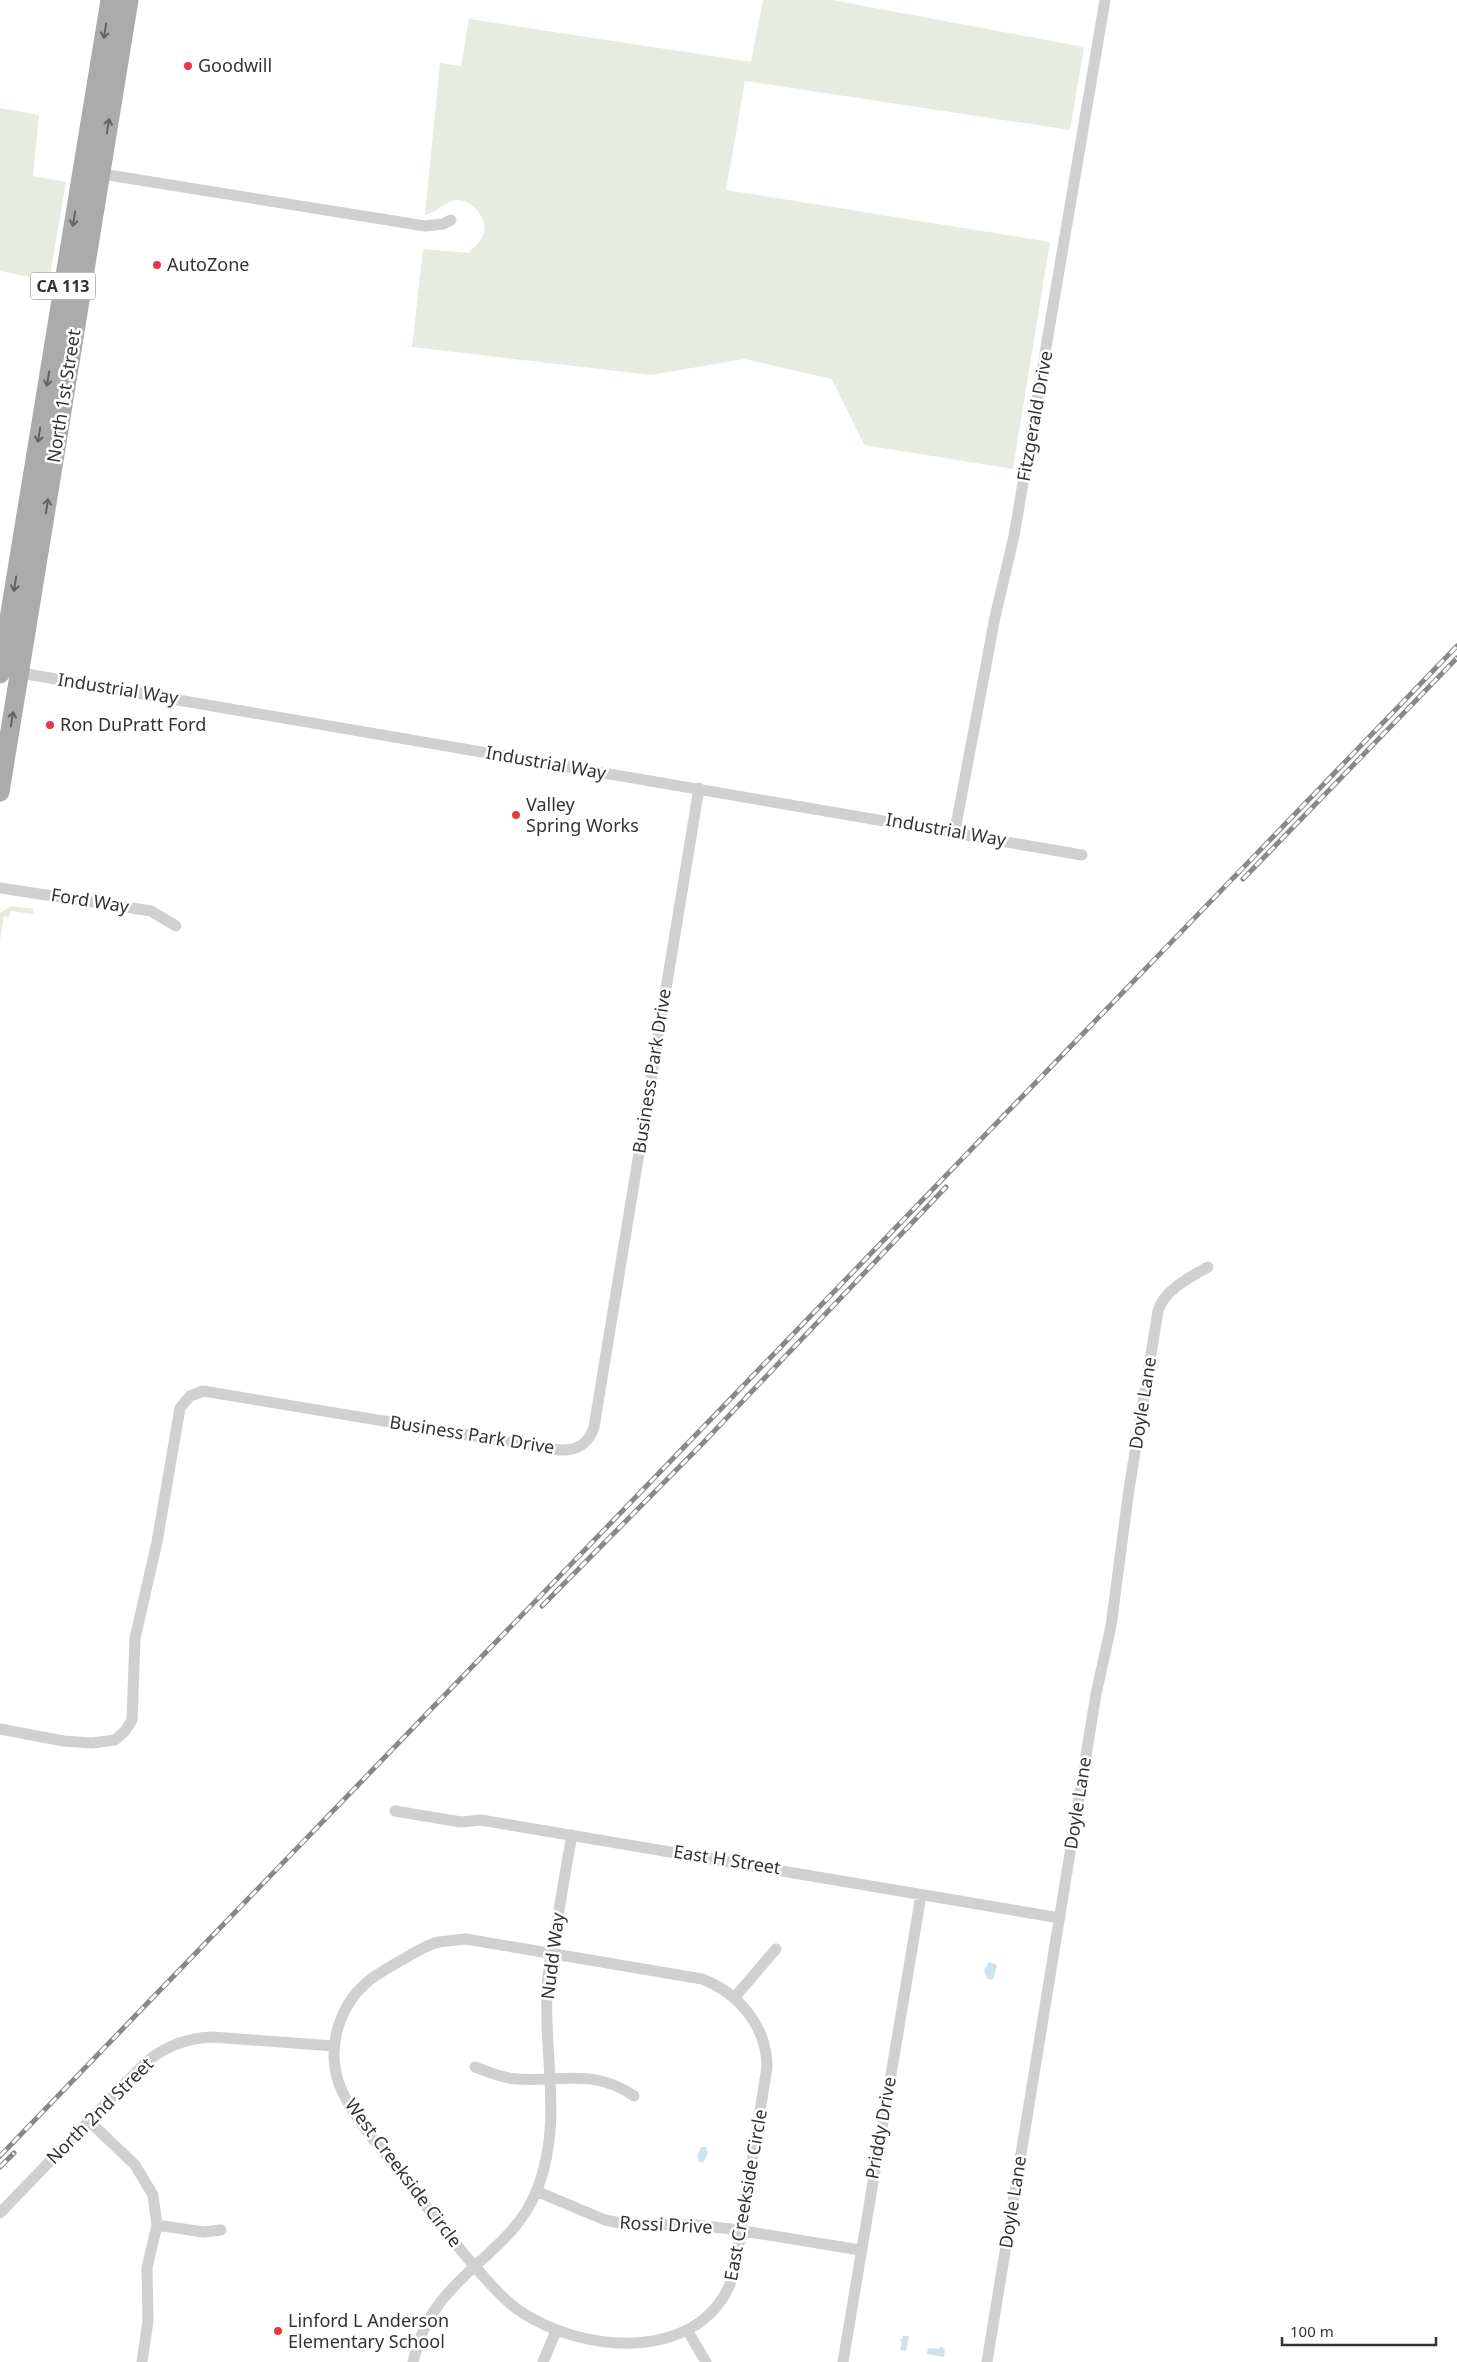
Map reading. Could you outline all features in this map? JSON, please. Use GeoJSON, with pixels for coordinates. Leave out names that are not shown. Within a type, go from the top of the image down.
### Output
{"type":"FeatureCollection","features":[{"type":"Feature","properties":{"kind":"main road","name":"North 1st Street"},"geometry":{"type":"LineString","coordinates":[[91,172],[110,0]]}},
{"type":"Feature","properties":{"kind":"main road","name":"North 1st Street"},"geometry":{"type":"LineString","coordinates":[[0,792],[6,672],[91,172],[129,0]]}},
{"type":"Feature","properties":{"kind":"street","name":"Fitzgerald Drive"},"geometry":{"type":"LineString","coordinates":[[955,831],[995,617],[1014,536],[1105,0]]}},
{"type":"Feature","properties":{"kind":"street"},"geometry":{"type":"LineString","coordinates":[[91,172],[425,226],[442,224],[451,220]]}},
{"type":"Feature","properties":{"kind":"street","name":"Industrial Way"},"geometry":{"type":"LineString","coordinates":[[6,672],[955,831],[1082,855]]}},
{"type":"Feature","properties":{"kind":"street","name":"Business Park Drive"},"geometry":{"type":"LineString","coordinates":[[0,1729],[63,1741],[92,1743],[115,1740],[125,1732],[132,1720],[134,1712],[135,1638],[138,1618],[157,1542],[180,1408],[190,1396],[203,1391],[559,1450],[579,1447],[592,1434],[699,788]]}},
{"type":"Feature","properties":{"kind":"street","name":"Ford Way"},"geometry":{"type":"LineString","coordinates":[[0,888],[151,911],[176,926]]}},
{"type":"Feature","properties":{"kind":"street","name":"Doyle Lane"},"geometry":{"type":"LineString","coordinates":[[986,2362],[1096,1694],[1111,1626],[1129,1489],[1158,1311],[1161,1301],[1208,1267]]}},
{"type":"Feature","properties":{"kind":"street","name":"East H Street"},"geometry":{"type":"LineString","coordinates":[[394,1811],[461,1822],[482,1820],[816,1875],[1060,1918]]}},
{"type":"Feature","properties":{"kind":"street","name":"Nudd Way"},"geometry":{"type":"LineString","coordinates":[[413,2362],[421,2335],[434,2312],[449,2292],[501,2243],[517,2224],[536,2191],[546,2162],[551,2135],[546,2006],[552,1953],[572,1835]]}},
{"type":"Feature","properties":{"kind":"street","name":"Priddy Drive"},"geometry":{"type":"LineString","coordinates":[[843,2362],[860,2250],[921,1895]]}},
{"type":"Feature","properties":{"kind":"street","name":"West Creekside Circle"},"geometry":{"type":"LineString","coordinates":[[476,2268],[460,2250],[348,2104],[336,2073],[334,2046],[340,2019],[353,1997],[365,1984],[421,1948],[438,1942],[466,1939],[552,1953]]}},
{"type":"Feature","properties":{"kind":"street"},"geometry":{"type":"LineString","coordinates":[[735,1997],[776,1949]]}},
{"type":"Feature","properties":{"kind":"street","name":"East Creekside Circle"},"geometry":{"type":"LineString","coordinates":[[476,2268],[503,2298],[517,2309],[556,2331],[596,2343],[636,2347],[658,2346],[690,2334],[709,2320],[727,2294],[733,2281],[766,2083],[767,2055],[765,2044],[754,2020],[735,1997],[717,1984],[702,1979],[552,1953]]}},
{"type":"Feature","properties":{"kind":"street","name":"North 2nd Street"},"geometry":{"type":"LineString","coordinates":[[0,2213],[149,2060],[164,2049],[180,2042],[212,2037],[334,2046]]}},
{"type":"Feature","properties":{"kind":"street"},"geometry":{"type":"LineString","coordinates":[[475,2067],[516,2079],[574,2077],[599,2081],[623,2088],[634,2096]]}},
{"type":"Feature","properties":{"kind":"street"},"geometry":{"type":"LineString","coordinates":[[89,2121],[135,2165],[153,2195],[157,2225],[147,2268],[148,2321],[142,2362]]}},
{"type":"Feature","properties":{"kind":"street","name":"Rossi Drive"},"geometry":{"type":"LineString","coordinates":[[536,2191],[605,2220],[625,2224],[696,2225],[742,2230],[860,2250]]}},
{"type":"Feature","properties":{"kind":"street"},"geometry":{"type":"LineString","coordinates":[[157,2225],[203,2232],[220,2230]]}},
{"type":"Feature","properties":{"kind":"street"},"geometry":{"type":"LineString","coordinates":[[543,2362],[556,2331]]}},
{"type":"Feature","properties":{"kind":"street"},"geometry":{"type":"LineString","coordinates":[[690,2334],[706,2362]]}},
{"type":"Feature","properties":{"kind":"shaded area"},"geometry":{"type":"Polygon","coordinates":[[[763,0],[832,0],[1084,47],[1070,130],[745,81],[726,190],[1050,242],[1013,469],[864,445],[832,379],[744,359],[651,375],[412,347],[423,249],[468,253],[481,240],[485,229],[482,217],[478,212],[468,203],[462,201],[452,201],[425,215],[440,63],[461,66],[469,19],[751,62],[763,0]]]}},
{"type":"Feature","properties":{"kind":"shaded area"},"geometry":{"type":"Polygon","coordinates":[[[0,108],[39,115],[33,176],[66,182],[49,281],[0,271],[0,108]]]}},
{"type":"Feature","properties":{"kind":"shaded area"},"geometry":{"type":"Polygon","coordinates":[[[11,906],[34,909],[33,914],[11,911],[9,917],[4,916],[0,940],[0,913],[11,906]]]}},
{"type":"Feature","properties":{"kind":"water"},"geometry":{"type":"Polygon","coordinates":[[[989,1962],[997,1965],[994,1978],[990,1980],[987,1978],[984,1970],[989,1962]]]}},
{"type":"Feature","properties":{"kind":"water"},"geometry":{"type":"Polygon","coordinates":[[[701,2147],[706,2147],[708,2153],[703,2163],[699,2161],[697,2156],[701,2147]]]}},
{"type":"Feature","properties":{"kind":"water"},"geometry":{"type":"Polygon","coordinates":[[[903,2336],[909,2336],[906,2351],[900,2350],[902,2342],[899,2339],[902,2339],[903,2336]]]}},
{"type":"Feature","properties":{"kind":"water"},"geometry":{"type":"Polygon","coordinates":[[[940,2347],[945,2348],[944,2357],[927,2354],[928,2348],[939,2349],[940,2347]]]}},
{"type":"Feature","properties":{"kind":"railway"},"geometry":{"type":"LineString","coordinates":[[0,2156],[1457,646]]}},
{"type":"Feature","properties":{"kind":"railway"},"geometry":{"type":"LineString","coordinates":[[1243,879],[1457,658]]}},
{"type":"Feature","properties":{"kind":"railway"},"geometry":{"type":"LineString","coordinates":[[542,1606],[703,1443],[946,1187]]}},
{"type":"Feature","properties":{"kind":"railway"},"geometry":{"type":"LineString","coordinates":[[0,2167],[14,2153]]}},
{"type":"Feature","properties":{"kind":"place","name":"Goodwill"},"geometry":{"type":"Point","coordinates":[188,66]}},
{"type":"Feature","properties":{"kind":"place","name":"AutoZone"},"geometry":{"type":"Point","coordinates":[157,265]}},
{"type":"Feature","properties":{"kind":"place","name":"Ron DuPratt Ford"},"geometry":{"type":"Point","coordinates":[50,725]}},
{"type":"Feature","properties":{"kind":"place","name":"Valley Spring Works"},"geometry":{"type":"Point","coordinates":[516,815]}},
{"type":"Feature","properties":{"kind":"place","name":"Linford L Anderson Elementary School"},"geometry":{"type":"Point","coordinates":[278,2331]}}]}
